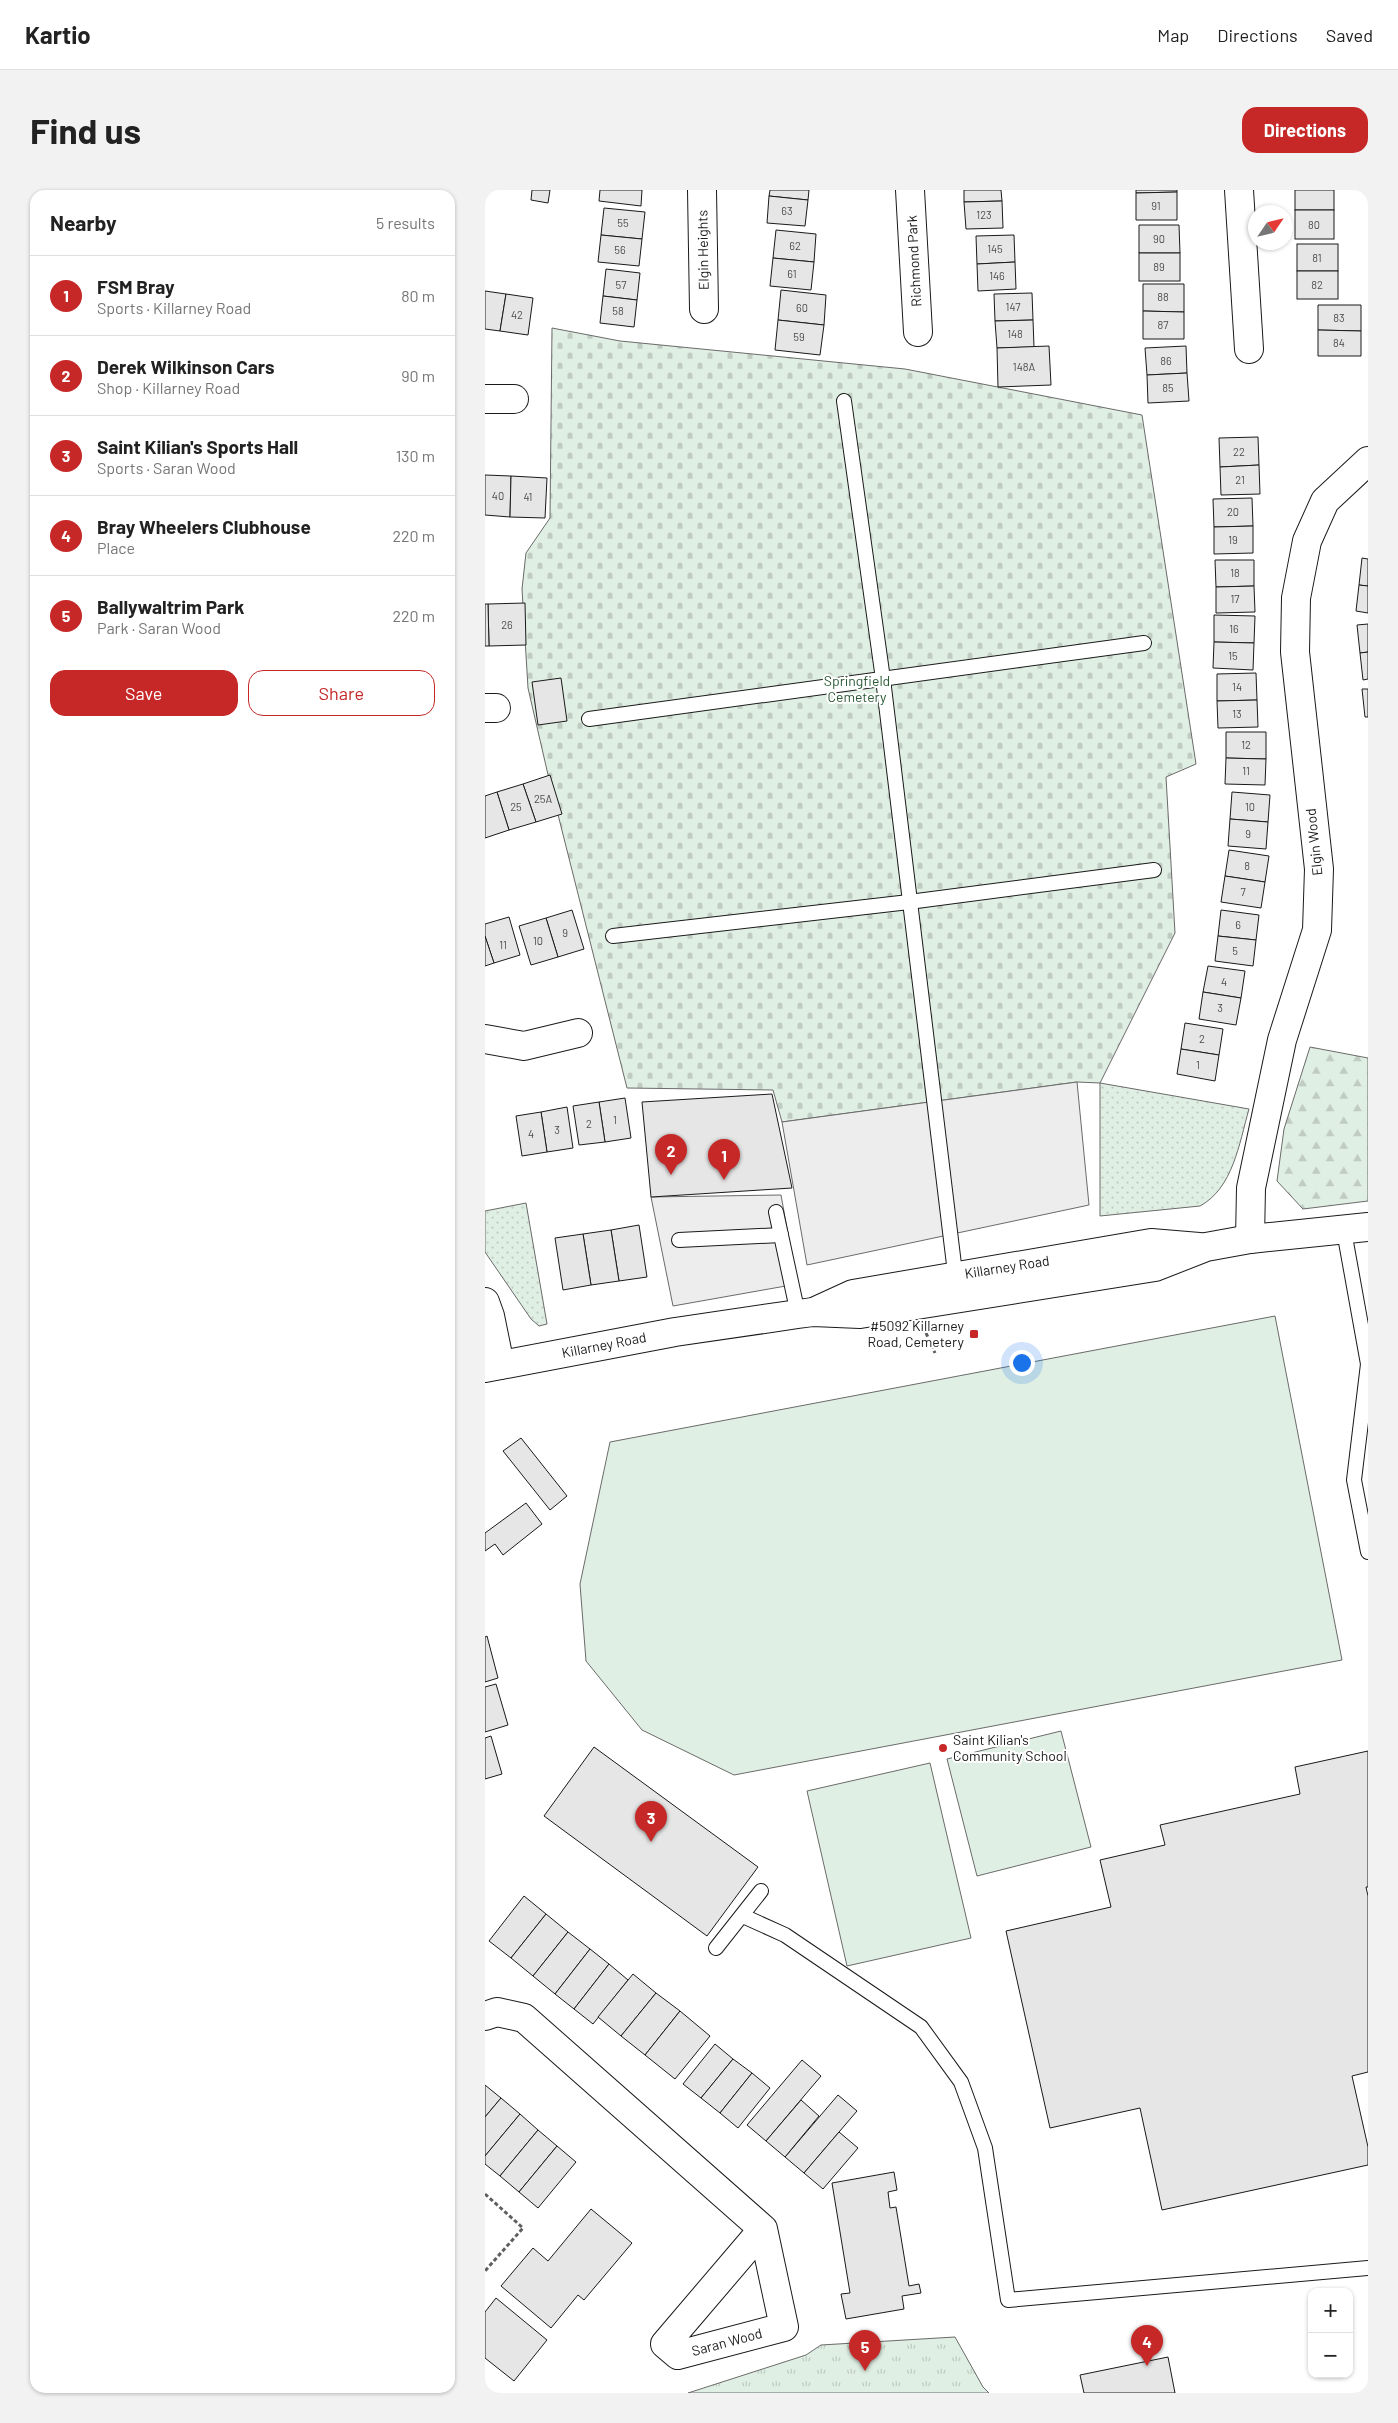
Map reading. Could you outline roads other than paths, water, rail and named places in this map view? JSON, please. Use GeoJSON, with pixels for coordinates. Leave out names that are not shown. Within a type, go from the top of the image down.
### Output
{"type":"FeatureCollection","features":[{"type":"Feature","properties":{"kind":"street","name":"Elgin Heights"},"geometry":{"type":"LineString","coordinates":[[702,190],[704,310]]}},
{"type":"Feature","properties":{"kind":"street","name":"Richmond Park"},"geometry":{"type":"LineString","coordinates":[[910,190],[918,332]]}},
{"type":"Feature","properties":{"kind":"street"},"geometry":{"type":"LineString","coordinates":[[1239,190],[1249,349]]}},
{"type":"Feature","properties":{"kind":"street"},"geometry":{"type":"LineString","coordinates":[[485,399],[514,398]]}},
{"type":"Feature","properties":{"kind":"street","name":"Elgin Wood"},"geometry":{"type":"LineString","coordinates":[[1250,1239],[1251,1188],[1282,1040],[1317,930],[1319,869],[1295,652],[1296,598],[1307,541],[1325,501],[1368,460]]}},
{"type":"Feature","properties":{"kind":"street"},"geometry":{"type":"LineString","coordinates":[[485,1039],[524,1046],[578,1033]]}},
{"type":"Feature","properties":{"kind":"street","name":"Killarney Road"},"geometry":{"type":"LineString","coordinates":[[492,1367],[675,1332],[805,1313],[853,1294],[957,1287],[1155,1267],[1206,1247],[1250,1239],[1356,1229]]}},
{"type":"Feature","properties":{"kind":"street"},"geometry":{"type":"LineString","coordinates":[[485,1302],[490,1316],[492,1367]]}},
{"type":"Feature","properties":{"kind":"street"},"geometry":{"type":"LineString","coordinates":[[485,2016],[497,2012],[523,2018],[763,2229]]}},
{"type":"Feature","properties":{"kind":"street","name":"Saran Wood"},"geometry":{"type":"LineString","coordinates":[[763,2229],[784,2327],[678,2355],[665,2344],[763,2229]]}},
{"type":"Feature","properties":{"kind":"lane"},"geometry":{"type":"LineString","coordinates":[[845,401],[883,679],[957,1287]]}},
{"type":"Feature","properties":{"kind":"lane"},"geometry":{"type":"LineString","coordinates":[[589,719],[1144,643]]}},
{"type":"Feature","properties":{"kind":"lane"},"geometry":{"type":"LineString","coordinates":[[613,936],[909,902],[1154,870]]}},
{"type":"Feature","properties":{"kind":"lane"},"geometry":{"type":"LineString","coordinates":[[776,1212],[781,1235],[805,1313]]}},
{"type":"Feature","properties":{"kind":"lane"},"geometry":{"type":"LineString","coordinates":[[1356,1229],[1368,1364],[1354,1480],[1368,1552]]}},
{"type":"Feature","properties":{"kind":"lane"},"geometry":{"type":"LineString","coordinates":[[679,1240],[781,1235]]}},
{"type":"Feature","properties":{"kind":"lane"},"geometry":{"type":"LineString","coordinates":[[716,1948],[761,1891]]}},
{"type":"Feature","properties":{"kind":"lane"},"geometry":{"type":"LineString","coordinates":[[743,1916],[785,1935],[921,2027],[961,2082],[985,2148],[1008,2300],[1368,2268]]}},
{"type":"Feature","properties":{"kind":"place","name":"Derek Wilkinson Cars"},"geometry":{"type":"Point","coordinates":[671,1175]}},
{"type":"Feature","properties":{"kind":"place","name":"FSM Bray"},"geometry":{"type":"Point","coordinates":[724,1180]}},
{"type":"Feature","properties":{"kind":"place","name":"#5092 Killarney Road, Cemetery"},"geometry":{"type":"Point","coordinates":[974,1334]}},
{"type":"Feature","properties":{"kind":"place","name":"Saint Kilian's Community School"},"geometry":{"type":"Point","coordinates":[943,1748]}},
{"type":"Feature","properties":{"kind":"place","name":"Saint Kilian's Sports Hall"},"geometry":{"type":"Point","coordinates":[651,1842]}},
{"type":"Feature","properties":{"kind":"place","name":"Bray Wheelers Clubhouse"},"geometry":{"type":"Point","coordinates":[1147,2366]}},
{"type":"Feature","properties":{"kind":"place","name":"Ballywaltrim Park"},"geometry":{"type":"Point","coordinates":[865,2371]}},
{"type":"Feature","properties":{"kind":"park label","name":"Springfield Cemetery"},"geometry":{"type":"Point","coordinates":[857,690]}}]}
